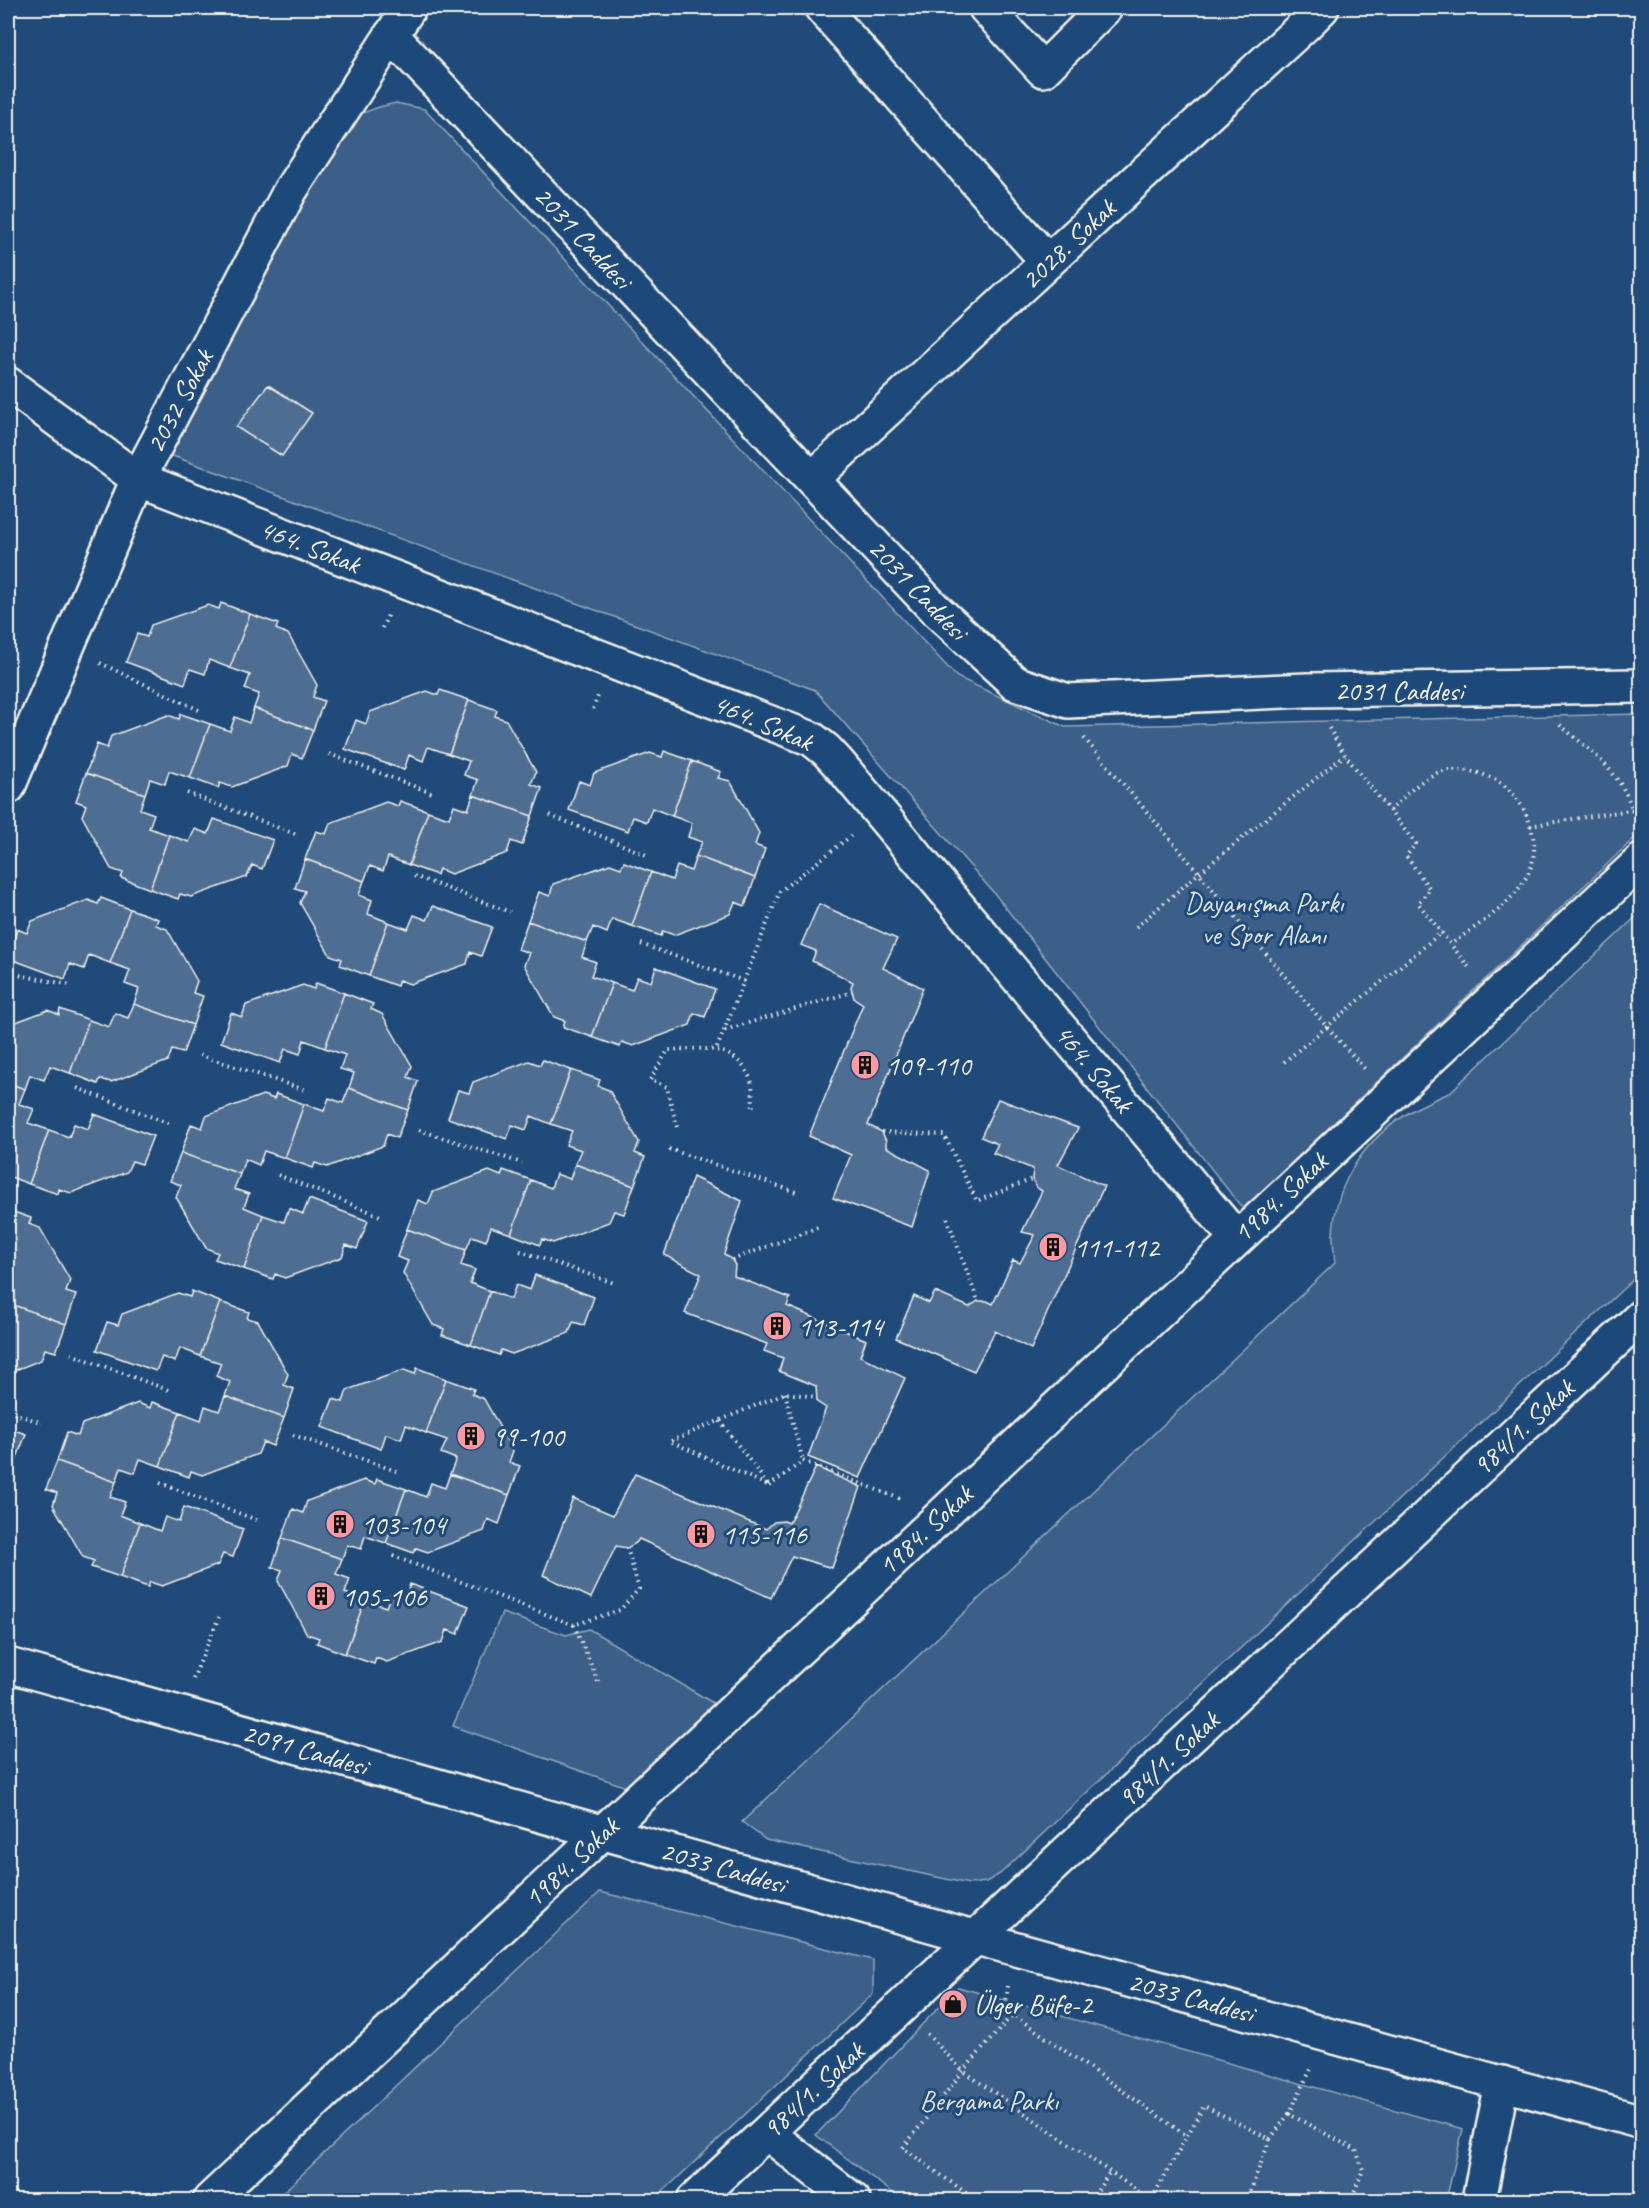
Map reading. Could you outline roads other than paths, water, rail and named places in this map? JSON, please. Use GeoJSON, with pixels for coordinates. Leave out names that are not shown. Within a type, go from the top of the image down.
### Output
{"type":"FeatureCollection","features":[{"type":"Feature","properties":{"kind":"street","name":"2032 Sokak"},"geometry":{"type":"LineString","coordinates":[[8,787],[138,479],[290,191],[409,8]]}},
{"type":"Feature","properties":{"kind":"street"},"geometry":{"type":"LineString","coordinates":[[822,8],[1048,262]]}},
{"type":"Feature","properties":{"kind":"street"},"geometry":{"type":"LineString","coordinates":[[986,8],[1043,70],[1106,8]]}},
{"type":"Feature","properties":{"kind":"street","name":"2028. Sokak"},"geometry":{"type":"LineString","coordinates":[[812,479],[1048,262],[1307,13]]}},
{"type":"Feature","properties":{"kind":"street","name":"2031 Caddesi"},"geometry":{"type":"LineString","coordinates":[[391,35],[933,607],[1015,683],[1068,701],[1307,690],[1641,686]]}},
{"type":"Feature","properties":{"kind":"street","name":"464. Sokak"},"geometry":{"type":"LineString","coordinates":[[8,384],[138,479],[812,739],[833,757],[881,813],[1236,1238]]}},
{"type":"Feature","properties":{"kind":"street","name":"1984. Sokak"},"geometry":{"type":"LineString","coordinates":[[210,2200],[1641,860]]}},
{"type":"Feature","properties":{"kind":"street","name":"984/1. Sokak"},"geometry":{"type":"LineString","coordinates":[[694,2200],[1641,1316]]}},
{"type":"Feature","properties":{"kind":"street","name":"2091 Caddesi"},"geometry":{"type":"LineString","coordinates":[[8,1665],[602,1833]]}},
{"type":"Feature","properties":{"kind":"street","name":"2033 Caddesi"},"geometry":{"type":"LineString","coordinates":[[602,1833],[1641,2122]]}},
{"type":"Feature","properties":{"kind":"street"},"geometry":{"type":"LineString","coordinates":[[1479,2200],[1502,2083]]}},
{"type":"Feature","properties":{"kind":"street"},"geometry":{"type":"LineString","coordinates":[[767,2133],[853,2200]]}},
{"type":"Feature","properties":{"kind":"place","name":"109-110"},"geometry":{"type":"Point","coordinates":[865,1065]}},
{"type":"Feature","properties":{"kind":"place","name":"111-112"},"geometry":{"type":"Point","coordinates":[1053,1247]}},
{"type":"Feature","properties":{"kind":"place","name":"113-114"},"geometry":{"type":"Point","coordinates":[777,1326]}},
{"type":"Feature","properties":{"kind":"place","name":"99-100"},"geometry":{"type":"Point","coordinates":[471,1436]}},
{"type":"Feature","properties":{"kind":"place","name":"103-104"},"geometry":{"type":"Point","coordinates":[340,1524]}},
{"type":"Feature","properties":{"kind":"place","name":"115-116"},"geometry":{"type":"Point","coordinates":[701,1534]}},
{"type":"Feature","properties":{"kind":"place","name":"105-106"},"geometry":{"type":"Point","coordinates":[321,1596]}},
{"type":"Feature","properties":{"kind":"place","name":"Ülger Büfe-2"},"geometry":{"type":"Point","coordinates":[953,2004]}},
{"type":"Feature","properties":{"kind":"park label","name":"Dayanışma Parkı ve Spor Alanı"},"geometry":{"type":"Point","coordinates":[1264,918]}},
{"type":"Feature","properties":{"kind":"park label","name":"Bergama Parkı"},"geometry":{"type":"Point","coordinates":[989,2100]}}]}
